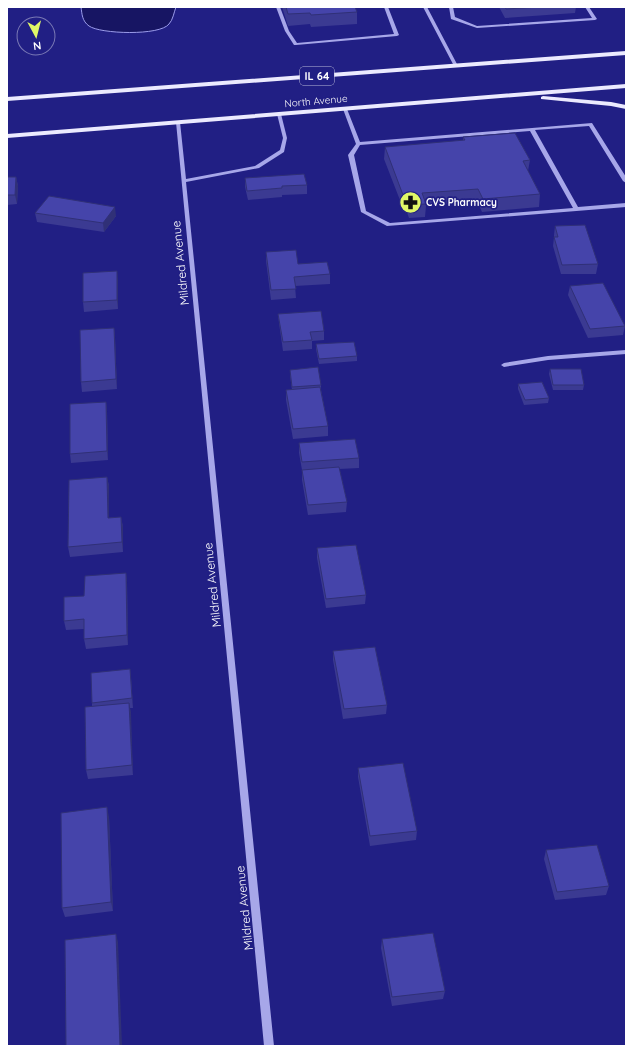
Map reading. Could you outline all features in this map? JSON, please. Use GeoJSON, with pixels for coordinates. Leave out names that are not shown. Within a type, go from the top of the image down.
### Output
{"type":"FeatureCollection","features":[{"type":"Feature","properties":{"kind":"main road","name":"IL 64"},"geometry":{"type":"LineString","coordinates":[[7,99],[626,53]]}},
{"type":"Feature","properties":{"kind":"main road","name":"North Avenue"},"geometry":{"type":"LineString","coordinates":[[7,136],[626,86]]}},
{"type":"Feature","properties":{"kind":"main road"},"geometry":{"type":"LineString","coordinates":[[518,95],[612,104],[626,107]]}},
{"type":"Feature","properties":{"kind":"street"},"geometry":{"type":"LineString","coordinates":[[278,7],[287,31],[296,44],[397,35],[386,7]]}},
{"type":"Feature","properties":{"kind":"street"},"geometry":{"type":"LineString","coordinates":[[425,7],[456,66]]}},
{"type":"Feature","properties":{"kind":"street"},"geometry":{"type":"LineString","coordinates":[[451,7],[453,18],[477,27],[595,19],[587,7]]}},
{"type":"Feature","properties":{"kind":"street"},"geometry":{"type":"LineString","coordinates":[[345,109],[358,144]]}},
{"type":"Feature","properties":{"kind":"street"},"geometry":{"type":"LineString","coordinates":[[184,181],[257,167],[282,151],[285,138],[279,114]]}},
{"type":"Feature","properties":{"kind":"street","name":"Mildred Avenue"},"geometry":{"type":"LineString","coordinates":[[178,122],[268,1046]]}},
{"type":"Feature","properties":{"kind":"street"},"geometry":{"type":"LineString","coordinates":[[358,144],[590,124],[626,181]]}},
{"type":"Feature","properties":{"kind":"street"},"geometry":{"type":"LineString","coordinates":[[532,129],[576,209]]}},
{"type":"Feature","properties":{"kind":"street"},"geometry":{"type":"LineString","coordinates":[[358,144],[351,155],[364,212],[389,225],[626,205]]}},
{"type":"Feature","properties":{"kind":"street"},"geometry":{"type":"LineString","coordinates":[[504,365],[548,358],[626,352]]}},
{"type":"Feature","properties":{"kind":"shaded area"},"geometry":{"type":"Polygon","coordinates":[[[81,7],[176,7],[169,24],[163,28],[143,32],[117,32],[95,29],[89,26],[84,20],[81,7]]]}},
{"type":"Feature","properties":{"kind":"building"},"geometry":{"type":"Polygon","coordinates":[[[286,7],[355,7],[357,12],[311,15],[310,13],[288,14],[286,7]]]}},
{"type":"Feature","properties":{"kind":"building"},"geometry":{"type":"Polygon","coordinates":[[[505,7],[540,7],[506,9],[505,7]]]}},
{"type":"Feature","properties":{"kind":"building","name":"CVS Pharmacy"},"geometry":{"type":"Polygon","coordinates":[[[515,133],[530,160],[523,161],[540,194],[483,199],[478,189],[422,193],[426,204],[409,205],[405,195],[403,195],[385,147],[465,140],[463,137],[515,133]]]}},
{"type":"Feature","properties":{"kind":"building"},"geometry":{"type":"Polygon","coordinates":[[[304,174],[307,185],[282,186],[282,188],[247,191],[245,178],[304,174]]]}},
{"type":"Feature","properties":{"kind":"building"},"geometry":{"type":"Polygon","coordinates":[[[7,177],[16,177],[15,195],[7,195],[7,177]]]}},
{"type":"Feature","properties":{"kind":"building"},"geometry":{"type":"Polygon","coordinates":[[[49,196],[115,207],[103,223],[35,213],[49,196]]]}},
{"type":"Feature","properties":{"kind":"building"},"geometry":{"type":"Polygon","coordinates":[[[585,225],[598,264],[562,265],[554,237],[558,237],[555,226],[585,225]]]}},
{"type":"Feature","properties":{"kind":"building"},"geometry":{"type":"Polygon","coordinates":[[[296,250],[298,264],[327,262],[330,274],[294,277],[296,289],[271,290],[266,252],[296,250]]]}},
{"type":"Feature","properties":{"kind":"building"},"geometry":{"type":"Polygon","coordinates":[[[117,271],[117,300],[83,302],[83,273],[117,271]]]}},
{"type":"Feature","properties":{"kind":"building"},"geometry":{"type":"Polygon","coordinates":[[[603,283],[625,326],[590,329],[570,286],[603,283]]]}},
{"type":"Feature","properties":{"kind":"building"},"geometry":{"type":"Polygon","coordinates":[[[321,311],[324,331],[310,332],[312,340],[283,342],[278,314],[321,311]]]}},
{"type":"Feature","properties":{"kind":"building"},"geometry":{"type":"Polygon","coordinates":[[[114,328],[116,379],[81,382],[80,330],[114,328]]]}},
{"type":"Feature","properties":{"kind":"building"},"geometry":{"type":"Polygon","coordinates":[[[354,342],[357,356],[319,359],[316,344],[354,342]]]}},
{"type":"Feature","properties":{"kind":"building"},"geometry":{"type":"Polygon","coordinates":[[[318,367],[321,385],[292,387],[290,370],[318,367]]]}},
{"type":"Feature","properties":{"kind":"building"},"geometry":{"type":"Polygon","coordinates":[[[550,369],[581,369],[584,385],[553,385],[550,369]]]}},
{"type":"Feature","properties":{"kind":"building"},"geometry":{"type":"Polygon","coordinates":[[[542,382],[549,398],[525,400],[518,384],[542,382]]]}},
{"type":"Feature","properties":{"kind":"building"},"geometry":{"type":"Polygon","coordinates":[[[320,387],[328,426],[293,429],[286,390],[320,387]]]}},
{"type":"Feature","properties":{"kind":"building"},"geometry":{"type":"Polygon","coordinates":[[[106,402],[107,451],[70,454],[70,404],[106,402]]]}},
{"type":"Feature","properties":{"kind":"building"},"geometry":{"type":"Polygon","coordinates":[[[355,439],[359,458],[302,462],[299,443],[355,439]]]}},
{"type":"Feature","properties":{"kind":"building"},"geometry":{"type":"Polygon","coordinates":[[[339,467],[347,502],[308,505],[302,470],[339,467]]]}},
{"type":"Feature","properties":{"kind":"building"},"geometry":{"type":"Polygon","coordinates":[[[107,477],[108,518],[121,517],[122,542],[68,547],[69,480],[107,477]]]}},
{"type":"Feature","properties":{"kind":"building"},"geometry":{"type":"Polygon","coordinates":[[[356,545],[366,595],[326,599],[317,548],[356,545]]]}},
{"type":"Feature","properties":{"kind":"building"},"geometry":{"type":"Polygon","coordinates":[[[126,573],[127,635],[84,639],[84,619],[64,621],[64,597],[84,596],[85,576],[126,573]]]}},
{"type":"Feature","properties":{"kind":"building"},"geometry":{"type":"Polygon","coordinates":[[[375,647],[387,705],[344,709],[333,651],[375,647]]]}},
{"type":"Feature","properties":{"kind":"building"},"geometry":{"type":"Polygon","coordinates":[[[130,669],[132,698],[92,703],[91,673],[130,669]]]}},
{"type":"Feature","properties":{"kind":"building"},"geometry":{"type":"Polygon","coordinates":[[[129,703],[132,765],[86,770],[85,707],[129,703]]]}},
{"type":"Feature","properties":{"kind":"building"},"geometry":{"type":"Polygon","coordinates":[[[403,763],[417,831],[370,836],[358,768],[403,763]]]}},
{"type":"Feature","properties":{"kind":"building"},"geometry":{"type":"Polygon","coordinates":[[[107,807],[111,902],[62,908],[61,813],[107,807]]]}},
{"type":"Feature","properties":{"kind":"building"},"geometry":{"type":"Polygon","coordinates":[[[597,845],[609,886],[557,892],[546,850],[597,845]]]}},
{"type":"Feature","properties":{"kind":"building"},"geometry":{"type":"Polygon","coordinates":[[[433,933],[445,991],[392,997],[382,939],[433,933]]]}},
{"type":"Feature","properties":{"kind":"building"},"geometry":{"type":"Polygon","coordinates":[[[116,934],[120,1046],[66,1046],[65,940],[116,934]]]}},
{"type":"Feature","properties":{"kind":"place","name":"CVS Pharmacy"},"geometry":{"type":"Point","coordinates":[411,202]}}]}
